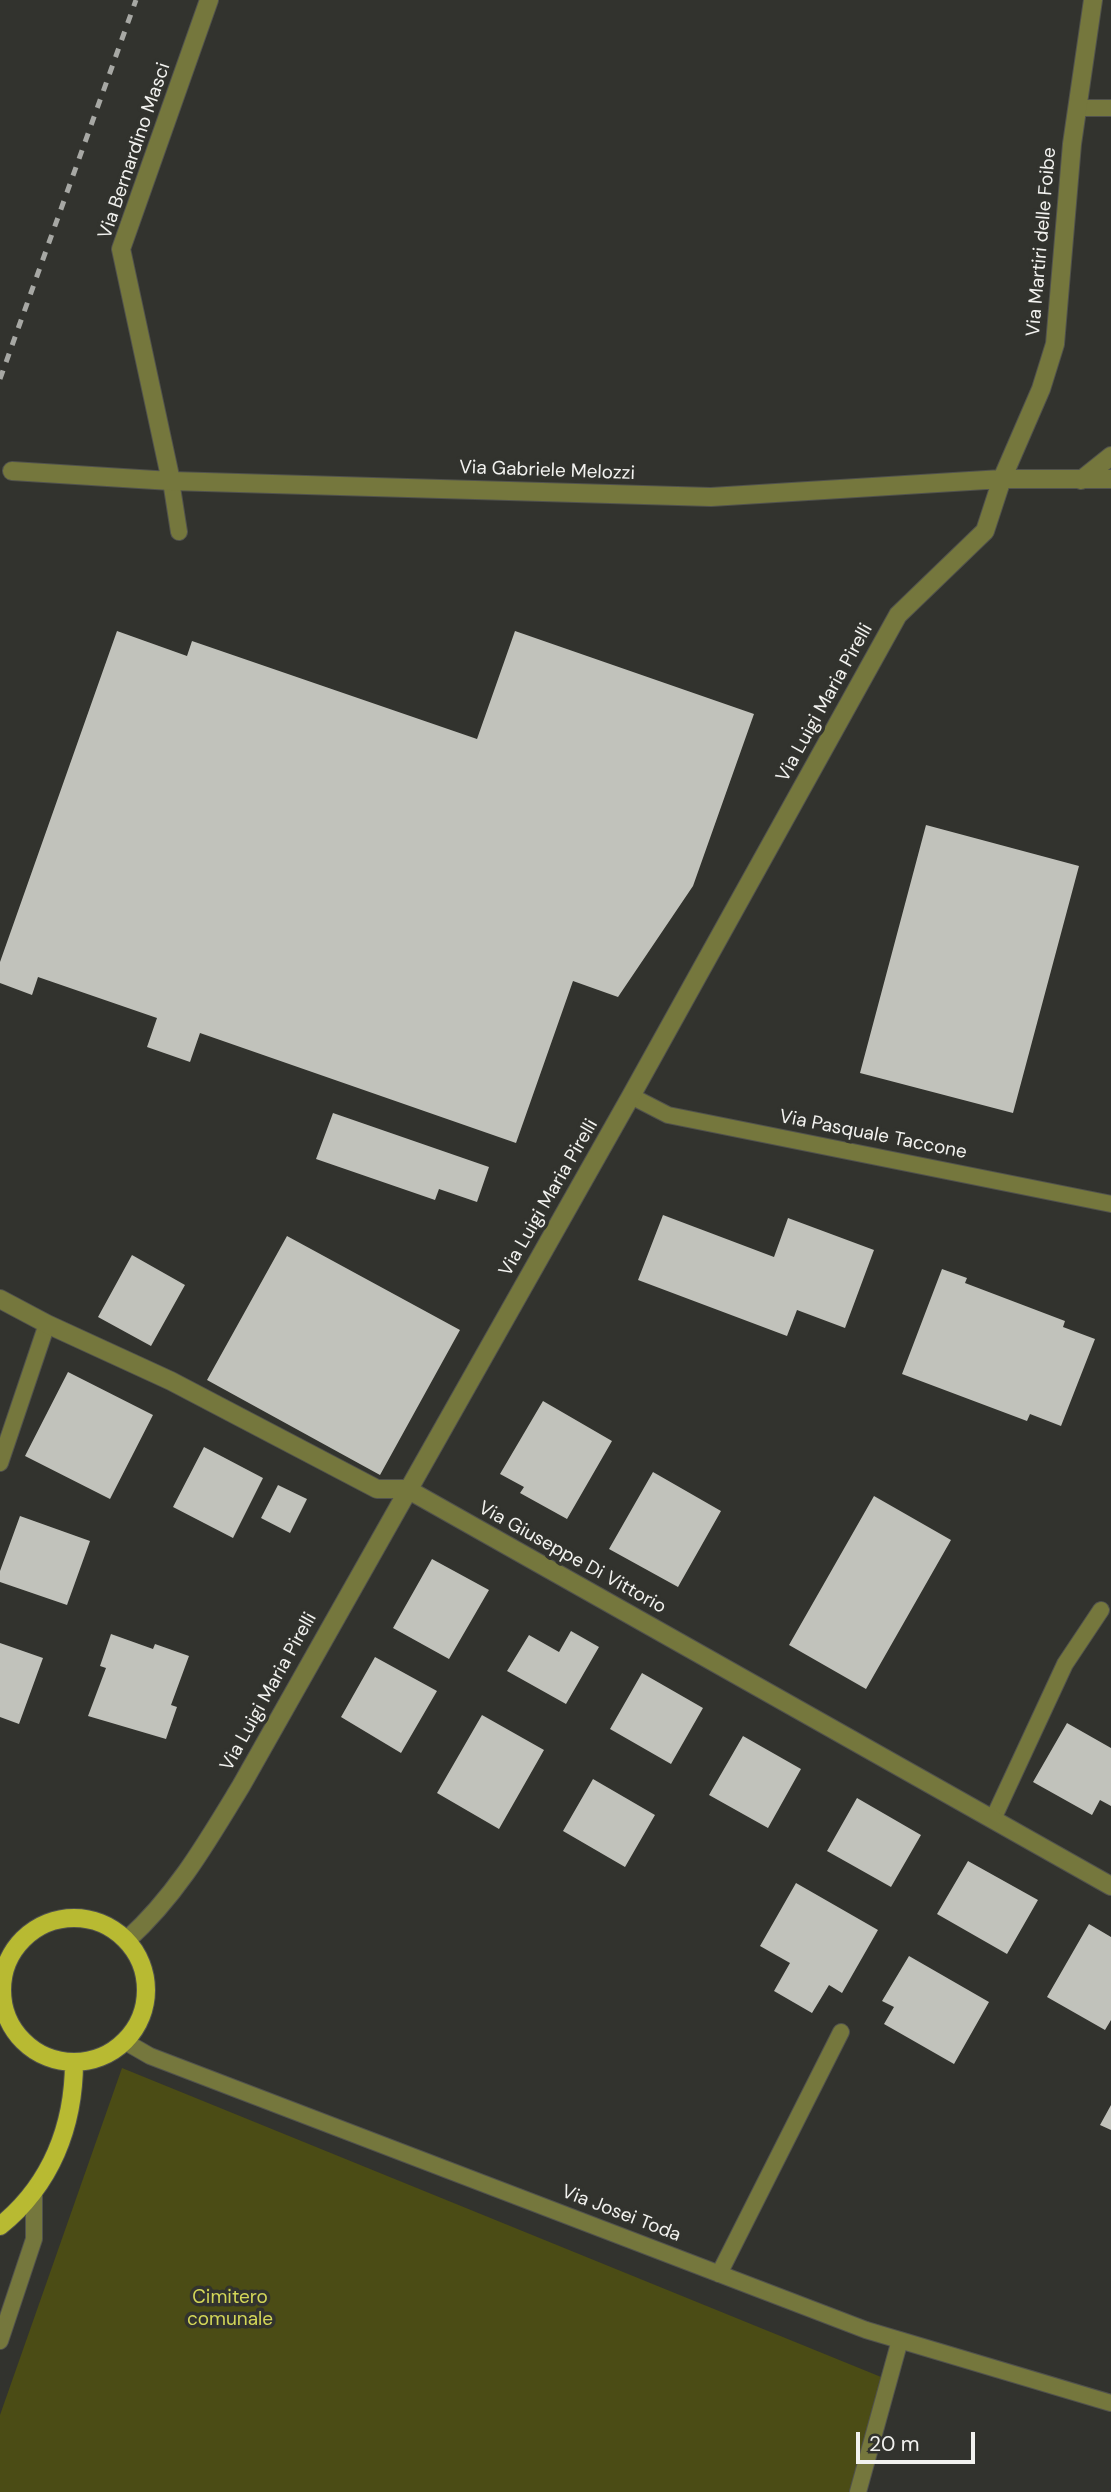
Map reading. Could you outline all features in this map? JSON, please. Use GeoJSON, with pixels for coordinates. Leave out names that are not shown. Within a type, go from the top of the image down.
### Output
{"type":"FeatureCollection","features":[{"type":"Feature","properties":{"kind":"main road"},"geometry":{"type":"LineString","coordinates":[[76,1917],[104,1924],[127,1940],[143,1968],[146,1983],[142,2015],[124,2041],[102,2057],[74,2062],[58,2060],[27,2046],[4,2021],[2,1976],[14,1949],[34,1929],[47,1922],[76,1917]]}},
{"type":"Feature","properties":{"kind":"main road"},"geometry":{"type":"LineString","coordinates":[[0,2226],[34,2193],[66,2130],[72,2103],[74,2062]]}},
{"type":"Feature","properties":{"kind":"street","name":"Via Bernardino Masci"},"geometry":{"type":"LineString","coordinates":[[171,481],[121,249],[209,0]]}},
{"type":"Feature","properties":{"kind":"street","name":"Via Martiri delle Foibe"},"geometry":{"type":"LineString","coordinates":[[1002,479],[1041,389],[1055,344],[1077,108],[1093,0]]}},
{"type":"Feature","properties":{"kind":"street"},"geometry":{"type":"LineString","coordinates":[[1081,480],[1111,456]]}},
{"type":"Feature","properties":{"kind":"street","name":"Via Gabriele Melozzi"},"geometry":{"type":"LineString","coordinates":[[12,471],[171,481],[711,497],[1002,479],[1111,479]]}},
{"type":"Feature","properties":{"kind":"street","name":"Via Luigi Maria Pirelli"},"geometry":{"type":"LineString","coordinates":[[127,1940],[154,1917],[184,1880],[241,1786],[631,1096],[898,615],[985,531],[1002,479]]}},
{"type":"Feature","properties":{"kind":"street","name":"Via Giuseppe Di Vittorio"},"geometry":{"type":"LineString","coordinates":[[0,1299],[47,1324],[171,1381],[377,1489],[407,1489],[1111,1886]]}},
{"type":"Feature","properties":{"kind":"lane"},"geometry":{"type":"LineString","coordinates":[[1077,108],[1111,108]]}},
{"type":"Feature","properties":{"kind":"lane"},"geometry":{"type":"LineString","coordinates":[[171,481],[179,532]]}},
{"type":"Feature","properties":{"kind":"lane","name":"Via Pasquale Taccone"},"geometry":{"type":"LineString","coordinates":[[631,1096],[668,1115],[1111,1204]]}},
{"type":"Feature","properties":{"kind":"lane"},"geometry":{"type":"LineString","coordinates":[[0,1463],[47,1324]]}},
{"type":"Feature","properties":{"kind":"lane"},"geometry":{"type":"LineString","coordinates":[[993,1819],[1065,1664],[1101,1610]]}},
{"type":"Feature","properties":{"kind":"lane"},"geometry":{"type":"LineString","coordinates":[[719,2274],[841,2032]]}},
{"type":"Feature","properties":{"kind":"lane","name":"Via Josei Toda"},"geometry":{"type":"LineString","coordinates":[[124,2041],[163,2061],[866,2330],[1111,2403]]}},
{"type":"Feature","properties":{"kind":"lane"},"geometry":{"type":"LineString","coordinates":[[0,2341],[34,2239],[34,2193]]}},
{"type":"Feature","properties":{"kind":"lane"},"geometry":{"type":"LineString","coordinates":[[858,2492],[900,2340]]}},
{"type":"Feature","properties":{"kind":"green space","name":"Cimitero comunale"},"geometry":{"type":"Polygon","coordinates":[[[122,2068],[886,2379],[858,2492],[0,2492],[0,2415],[122,2068]]]}},
{"type":"Feature","properties":{"kind":"building"},"geometry":{"type":"Polygon","coordinates":[[[117,631],[187,656],[192,641],[477,739],[515,631],[754,714],[693,886],[618,997],[573,981],[516,1143],[200,1033],[190,1062],[147,1047],[157,1018],[38,977],[32,995],[0,983],[0,962],[117,631]]]}},
{"type":"Feature","properties":{"kind":"building"},"geometry":{"type":"Polygon","coordinates":[[[926,825],[1079,866],[1013,1113],[860,1073],[926,825]]]}},
{"type":"Feature","properties":{"kind":"building"},"geometry":{"type":"Polygon","coordinates":[[[333,1113],[489,1167],[477,1202],[439,1189],[435,1200],[316,1159],[333,1113]]]}},
{"type":"Feature","properties":{"kind":"building"},"geometry":{"type":"Polygon","coordinates":[[[663,1215],[774,1257],[788,1218],[874,1250],[845,1328],[797,1310],[787,1336],[638,1280],[663,1215]]]}},
{"type":"Feature","properties":{"kind":"building"},"geometry":{"type":"Polygon","coordinates":[[[287,1236],[460,1330],[380,1475],[207,1380],[287,1236]]]}},
{"type":"Feature","properties":{"kind":"building"},"geometry":{"type":"Polygon","coordinates":[[[132,1255],[185,1285],[151,1346],[98,1317],[132,1255]]]}},
{"type":"Feature","properties":{"kind":"building"},"geometry":{"type":"Polygon","coordinates":[[[942,1269],[967,1278],[965,1283],[1065,1321],[1063,1327],[1095,1339],[1061,1426],[1030,1414],[1027,1421],[902,1374],[942,1269]]]}},
{"type":"Feature","properties":{"kind":"building"},"geometry":{"type":"Polygon","coordinates":[[[68,1372],[153,1415],[110,1499],[25,1456],[68,1372]]]}},
{"type":"Feature","properties":{"kind":"building"},"geometry":{"type":"Polygon","coordinates":[[[543,1401],[612,1441],[567,1519],[520,1493],[524,1487],[500,1474],[543,1401]]]}},
{"type":"Feature","properties":{"kind":"building"},"geometry":{"type":"Polygon","coordinates":[[[204,1447],[263,1478],[233,1538],[173,1507],[204,1447]]]}},
{"type":"Feature","properties":{"kind":"building"},"geometry":{"type":"Polygon","coordinates":[[[653,1472],[721,1511],[678,1587],[609,1549],[653,1472]]]}},
{"type":"Feature","properties":{"kind":"building"},"geometry":{"type":"Polygon","coordinates":[[[278,1485],[307,1499],[290,1533],[261,1518],[278,1485]]]}},
{"type":"Feature","properties":{"kind":"building"},"geometry":{"type":"Polygon","coordinates":[[[874,1496],[951,1540],[866,1689],[789,1645],[874,1496]]]}},
{"type":"Feature","properties":{"kind":"building"},"geometry":{"type":"Polygon","coordinates":[[[20,1516],[90,1541],[67,1605],[0,1582],[0,1571],[20,1516]]]}},
{"type":"Feature","properties":{"kind":"building"},"geometry":{"type":"Polygon","coordinates":[[[432,1559],[489,1590],[449,1659],[393,1628],[432,1559]]]}},
{"type":"Feature","properties":{"kind":"building"},"geometry":{"type":"Polygon","coordinates":[[[571,1631],[599,1647],[566,1704],[507,1671],[529,1635],[559,1652],[571,1631]]]}},
{"type":"Feature","properties":{"kind":"building"},"geometry":{"type":"Polygon","coordinates":[[[111,1634],[153,1649],[155,1644],[189,1656],[171,1705],[177,1707],[166,1739],[88,1716],[106,1668],[100,1666],[111,1634]]]}},
{"type":"Feature","properties":{"kind":"building"},"geometry":{"type":"Polygon","coordinates":[[[0,1643],[43,1658],[19,1724],[0,1717],[0,1643]]]}},
{"type":"Feature","properties":{"kind":"building"},"geometry":{"type":"Polygon","coordinates":[[[375,1657],[437,1691],[401,1753],[341,1717],[375,1657]]]}},
{"type":"Feature","properties":{"kind":"building"},"geometry":{"type":"Polygon","coordinates":[[[642,1673],[703,1708],[671,1764],[610,1729],[642,1673]]]}},
{"type":"Feature","properties":{"kind":"building"},"geometry":{"type":"Polygon","coordinates":[[[482,1715],[544,1750],[499,1829],[437,1793],[482,1715]]]}},
{"type":"Feature","properties":{"kind":"building"},"geometry":{"type":"Polygon","coordinates":[[[1067,1723],[1111,1748],[1111,1806],[1100,1800],[1092,1815],[1033,1782],[1067,1723]]]}},
{"type":"Feature","properties":{"kind":"building"},"geometry":{"type":"Polygon","coordinates":[[[743,1736],[801,1769],[768,1828],[709,1795],[743,1736]]]}},
{"type":"Feature","properties":{"kind":"building"},"geometry":{"type":"Polygon","coordinates":[[[593,1779],[655,1815],[625,1867],[563,1831],[593,1779]]]}},
{"type":"Feature","properties":{"kind":"building"},"geometry":{"type":"Polygon","coordinates":[[[857,1798],[921,1835],[891,1887],[827,1851],[857,1798]]]}},
{"type":"Feature","properties":{"kind":"building"},"geometry":{"type":"Polygon","coordinates":[[[968,1861],[1038,1900],[1007,1954],[937,1914],[968,1861]]]}},
{"type":"Feature","properties":{"kind":"building"},"geometry":{"type":"Polygon","coordinates":[[[796,1883],[878,1930],[842,1993],[829,1985],[812,2013],[774,1991],[790,1963],[760,1946],[796,1883]]]}},
{"type":"Feature","properties":{"kind":"building"},"geometry":{"type":"Polygon","coordinates":[[[1089,1924],[1111,1937],[1111,2020],[1105,2030],[1047,1997],[1089,1924]]]}},
{"type":"Feature","properties":{"kind":"building"},"geometry":{"type":"Polygon","coordinates":[[[909,1956],[989,2002],[954,2064],[884,2024],[894,2007],[882,2001],[909,1956]]]}},
{"type":"Feature","properties":{"kind":"building"},"geometry":{"type":"Polygon","coordinates":[[[1111,2105],[1111,2130],[1100,2125],[1111,2105]]]}},
{"type":"Feature","properties":{"kind":"railway"},"geometry":{"type":"LineString","coordinates":[[0,379],[136,0]]}}]}
